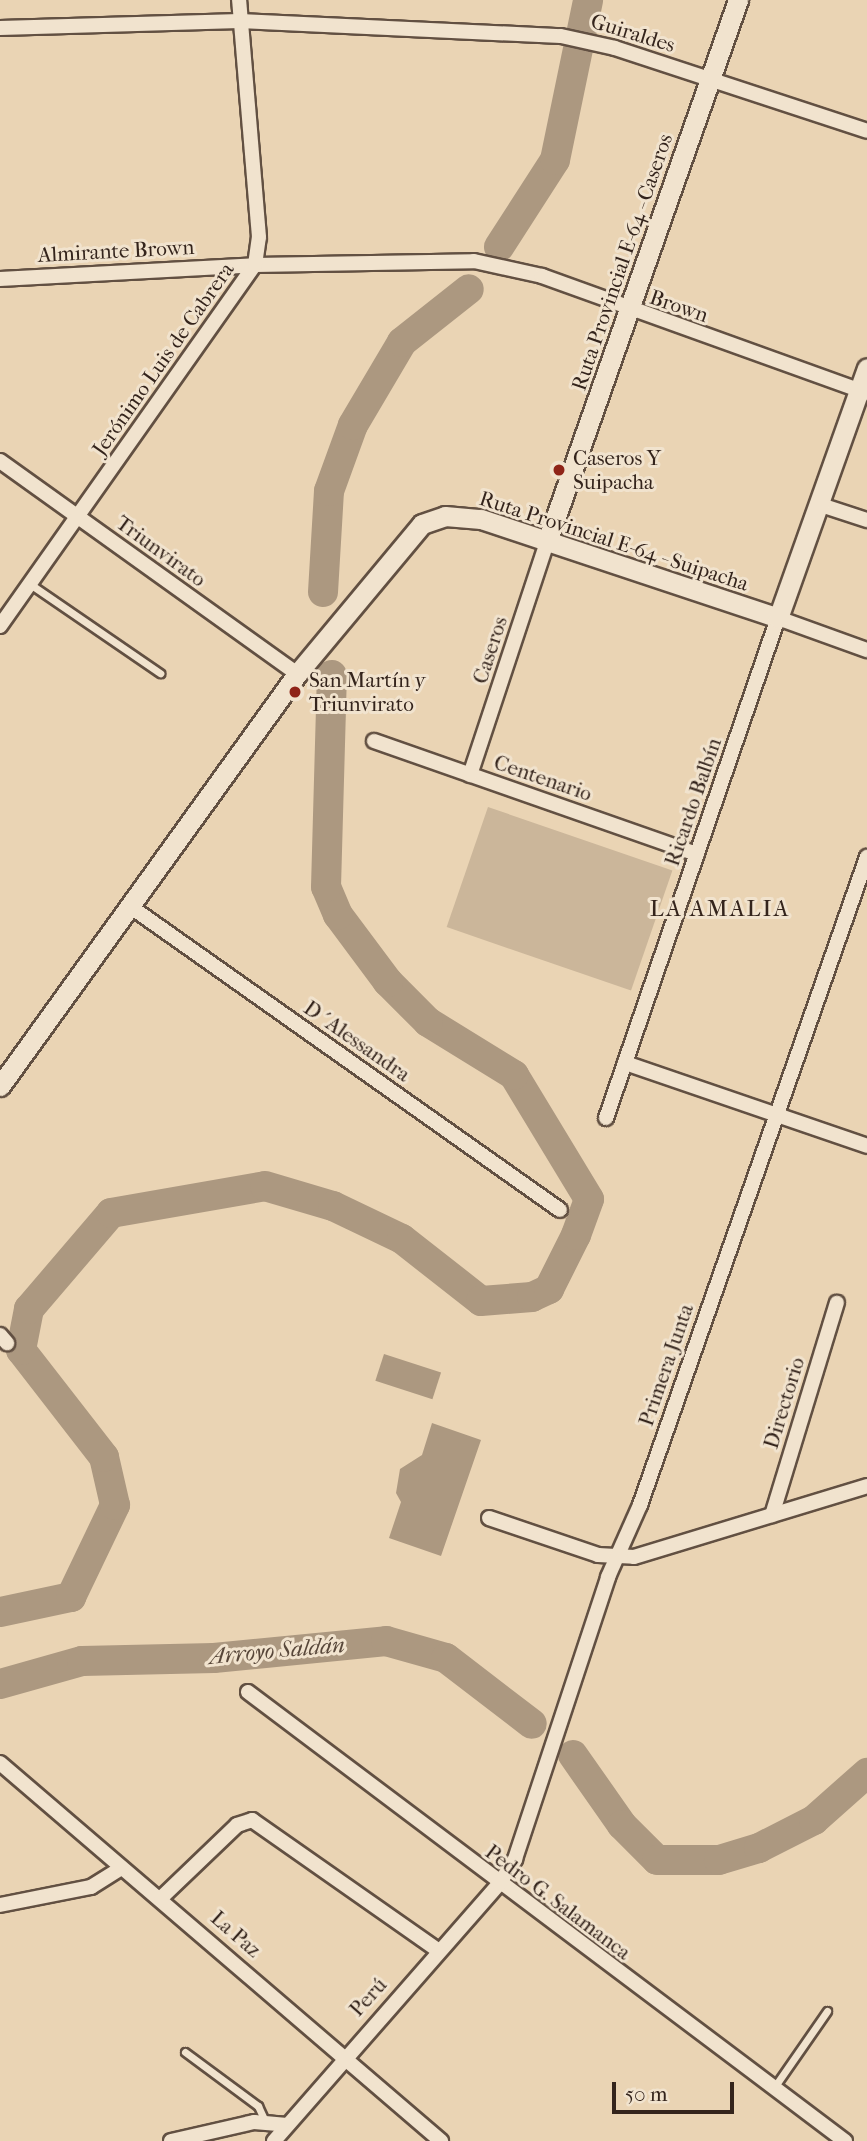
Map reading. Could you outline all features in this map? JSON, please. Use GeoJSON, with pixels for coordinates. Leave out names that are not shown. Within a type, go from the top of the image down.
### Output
{"type":"FeatureCollection","features":[{"type":"Feature","properties":{"kind":"main road","name":"Ruta Provincial E-64 - Caseros"},"geometry":{"type":"LineString","coordinates":[[548,539],[738,0]]}},
{"type":"Feature","properties":{"kind":"main road"},"geometry":{"type":"LineString","coordinates":[[778,618],[818,504],[863,392],[867,369]]}},
{"type":"Feature","properties":{"kind":"main road","name":"Ruta Provincial E-64 - Suipacha"},"geometry":{"type":"LineString","coordinates":[[0,1086],[297,674],[404,541],[432,518],[462,516],[548,539],[778,618]]}},
{"type":"Feature","properties":{"kind":"street","name":"Jerónimo Luis de Cabrera"},"geometry":{"type":"LineString","coordinates":[[0,626],[255,265],[259,237],[239,0]]}},
{"type":"Feature","properties":{"kind":"street","name":"Guiraldes"},"geometry":{"type":"LineString","coordinates":[[0,28],[240,21],[561,36],[615,48],[867,131]]}},
{"type":"Feature","properties":{"kind":"street","name":"Almirante Brown"},"geometry":{"type":"LineString","coordinates":[[0,279],[255,265],[443,259]]}},
{"type":"Feature","properties":{"kind":"street","name":"Brown"},"geometry":{"type":"LineString","coordinates":[[443,259],[507,266],[863,392]]}},
{"type":"Feature","properties":{"kind":"street","name":"Triunvirato"},"geometry":{"type":"LineString","coordinates":[[0,461],[297,674]]}},
{"type":"Feature","properties":{"kind":"street"},"geometry":{"type":"LineString","coordinates":[[818,504],[867,520]]}},
{"type":"Feature","properties":{"kind":"street","name":"Caseros"},"geometry":{"type":"LineString","coordinates":[[470,775],[548,539]]}},
{"type":"Feature","properties":{"kind":"street"},"geometry":{"type":"LineString","coordinates":[[778,618],[867,650]]}},
{"type":"Feature","properties":{"kind":"street","name":"Ricardo Balbín"},"geometry":{"type":"LineString","coordinates":[[606,1118],[778,618]]}},
{"type":"Feature","properties":{"kind":"street","name":"Centenario"},"geometry":{"type":"LineString","coordinates":[[374,741],[697,854]]}},
{"type":"Feature","properties":{"kind":"street","name":"Primera Junta"},"geometry":{"type":"LineString","coordinates":[[499,1884],[515,1859],[615,1558],[640,1504],[775,1115],[861,894],[867,856]]}},
{"type":"Feature","properties":{"kind":"street","name":"D´Alessandra"},"geometry":{"type":"LineString","coordinates":[[131,906],[560,1210]]}},
{"type":"Feature","properties":{"kind":"street"},"geometry":{"type":"LineString","coordinates":[[625,1063],[867,1146]]}},
{"type":"Feature","properties":{"kind":"street","name":"Directorio"},"geometry":{"type":"LineString","coordinates":[[772,1515],[837,1303]]}},
{"type":"Feature","properties":{"kind":"street"},"geometry":{"type":"LineString","coordinates":[[489,1518],[615,1558],[634,1557],[867,1486]]}},
{"type":"Feature","properties":{"kind":"street","name":"Pedro G. Salamanca"},"geometry":{"type":"LineString","coordinates":[[248,1692],[499,1884],[845,2141]]}},
{"type":"Feature","properties":{"kind":"street","name":"La Paz"},"geometry":{"type":"LineString","coordinates":[[0,1763],[161,1898],[441,2141]]}},
{"type":"Feature","properties":{"kind":"street"},"geometry":{"type":"LineString","coordinates":[[161,1898],[237,1825],[252,1820],[438,1950]]}},
{"type":"Feature","properties":{"kind":"street"},"geometry":{"type":"LineString","coordinates":[[0,1905],[91,1886],[122,1868]]}},
{"type":"Feature","properties":{"kind":"street","name":"Perú"},"geometry":{"type":"LineString","coordinates":[[274,2141],[344,2055],[499,1884]]}},
{"type":"Feature","properties":{"kind":"street"},"geometry":{"type":"LineString","coordinates":[[171,2141],[265,2121],[287,2125]]}},
{"type":"Feature","properties":{"kind":"lane"},"geometry":{"type":"LineString","coordinates":[[30,583],[160,673]]}},
{"type":"Feature","properties":{"kind":"lane"},"geometry":{"type":"LineString","coordinates":[[773,2090],[827,2011]]}},
{"type":"Feature","properties":{"kind":"lane"},"geometry":{"type":"LineString","coordinates":[[185,2052],[258,2106],[265,2121]]}},
{"type":"Feature","properties":{"kind":"shaded area"},"geometry":{"type":"Polygon","coordinates":[[[488,807],[672,870],[631,991],[447,927],[488,807]]]}},
{"type":"Feature","properties":{"kind":"shaded area"},"geometry":{"type":"Polygon","coordinates":[[[384,1354],[441,1373],[432,1399],[375,1381],[384,1354]]]}},
{"type":"Feature","properties":{"kind":"shaded area"},"geometry":{"type":"Polygon","coordinates":[[[432,1423],[481,1440],[441,1556],[389,1538],[401,1502],[396,1493],[400,1469],[422,1455],[432,1423]]]}},
{"type":"Feature","properties":{"kind":"waterway"},"geometry":{"type":"LineString","coordinates":[[499,247],[555,160],[588,0]]}},
{"type":"Feature","properties":{"kind":"waterway"},"geometry":{"type":"LineString","coordinates":[[323,592],[329,491],[353,425],[402,342],[469,289]]}},
{"type":"Feature","properties":{"kind":"waterway"},"geometry":{"type":"LineString","coordinates":[[0,1612],[71,1597],[115,1505],[104,1457],[21,1350],[29,1309],[111,1213],[265,1186],[333,1206],[402,1239],[481,1301],[532,1297],[549,1289],[576,1235],[589,1199],[514,1075],[428,1022],[388,982],[338,915],[326,887],[332,675]]}},
{"type":"Feature","properties":{"kind":"waterway","name":"Arroyo Saldán"},"geometry":{"type":"LineString","coordinates":[[0,1684],[82,1661],[214,1658],[386,1641],[446,1658],[532,1724]]}},
{"type":"Feature","properties":{"kind":"waterway","name":"Arroyo Saldán"},"geometry":{"type":"LineString","coordinates":[[573,1755],[622,1825],[657,1860],[719,1860],[759,1848],[814,1820],[867,1773]]}},
{"type":"Feature","properties":{"kind":"place","name":"Caseros Y Suipacha"},"geometry":{"type":"Point","coordinates":[559,470]}},
{"type":"Feature","properties":{"kind":"place","name":"San Martín y Triunvirato"},"geometry":{"type":"Point","coordinates":[295,692]}},
{"type":"Feature","properties":{"kind":"district","name":"LA AMALIA"},"geometry":{"type":"Point","coordinates":[720,909]}}]}
